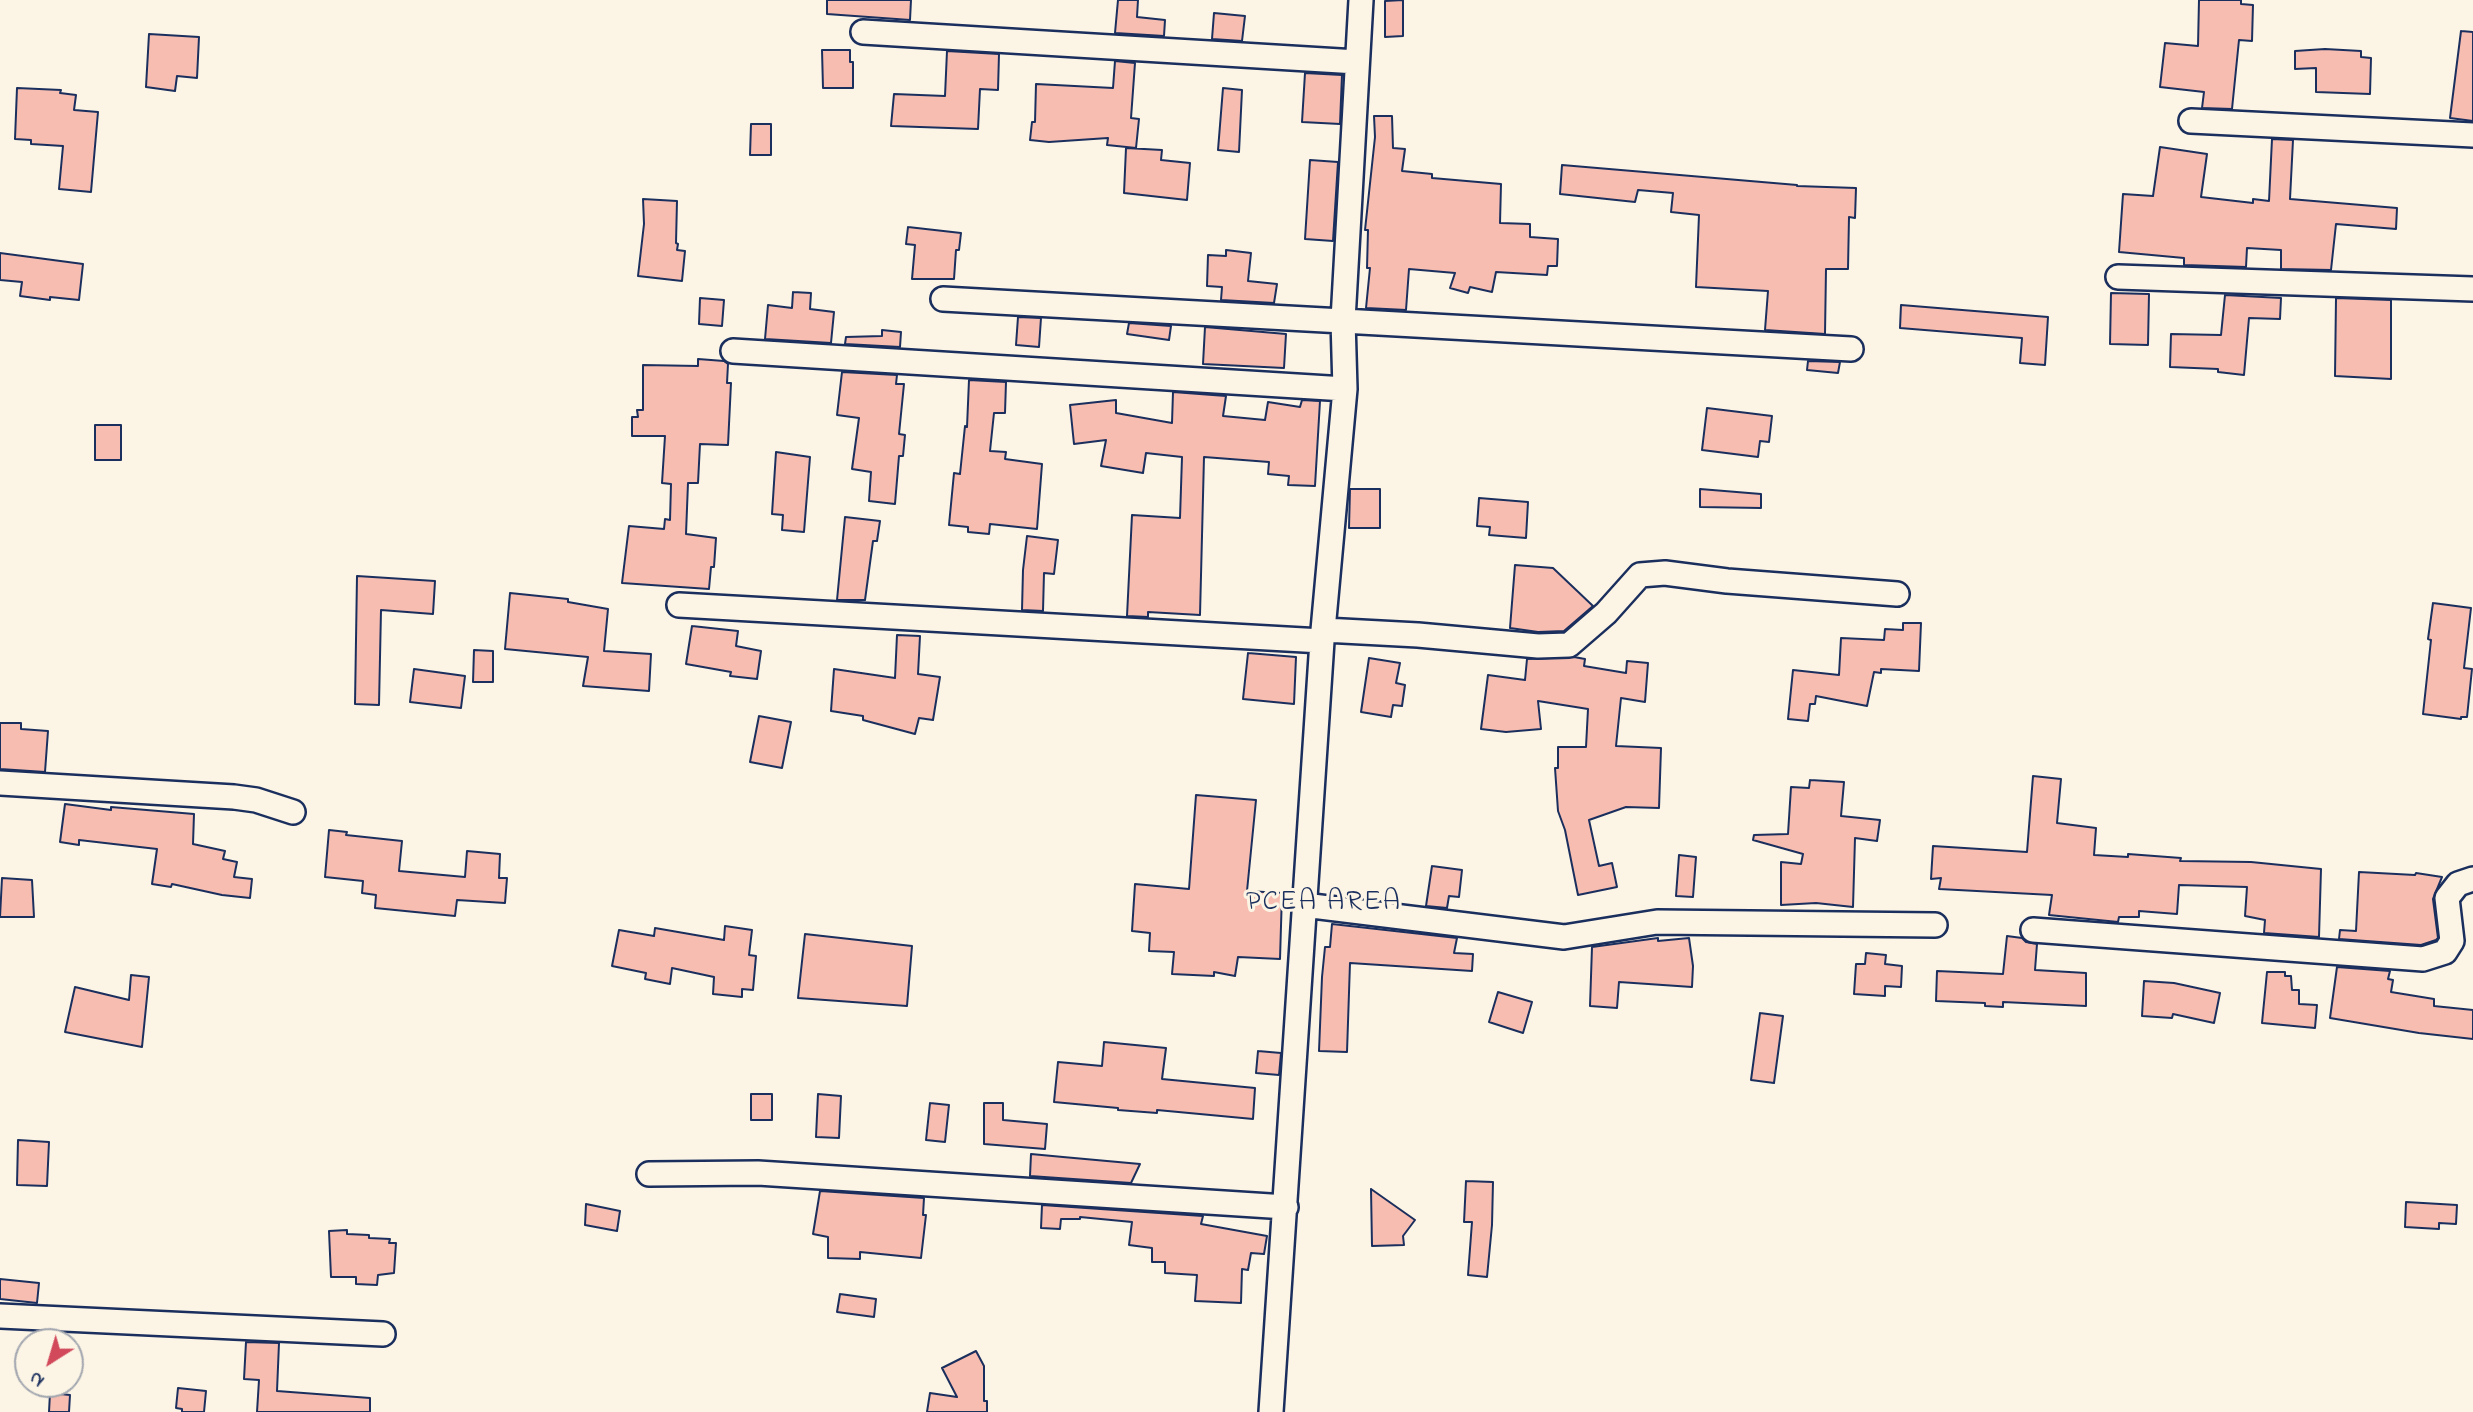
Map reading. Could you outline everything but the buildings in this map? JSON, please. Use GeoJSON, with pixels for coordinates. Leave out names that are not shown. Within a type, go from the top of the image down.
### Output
{"type":"FeatureCollection","features":[{"type":"Feature","properties":{"kind":"street"},"geometry":{"type":"LineString","coordinates":[[1271,1412],[1323,636],[1345,388],[1343,320],[1361,0]]}},
{"type":"Feature","properties":{"kind":"street"},"geometry":{"type":"LineString","coordinates":[[863,33],[1357,62]]}},
{"type":"Feature","properties":{"kind":"street"},"geometry":{"type":"LineString","coordinates":[[2191,121],[2473,135]]}},
{"type":"Feature","properties":{"kind":"street"},"geometry":{"type":"LineString","coordinates":[[2118,277],[2473,289]]}},
{"type":"Feature","properties":{"kind":"street"},"geometry":{"type":"LineString","coordinates":[[943,299],[1851,349]]}},
{"type":"Feature","properties":{"kind":"street"},"geometry":{"type":"LineString","coordinates":[[733,351],[1345,388]]}},
{"type":"Feature","properties":{"kind":"street"},"geometry":{"type":"LineString","coordinates":[[679,605],[1323,636],[1418,635],[1538,646],[1569,645],[1606,613],[1640,575],[1665,573],[1727,581],[1897,594]]}},
{"type":"Feature","properties":{"kind":"street"},"geometry":{"type":"LineString","coordinates":[[0,783],[234,797],[256,800],[293,812]]}},
{"type":"Feature","properties":{"kind":"street"},"geometry":{"type":"LineString","coordinates":[[2033,930],[2423,959],[2445,952],[2452,941],[2446,898],[2458,884],[2473,879]]}},
{"type":"Feature","properties":{"kind":"street"},"geometry":{"type":"LineString","coordinates":[[1304,905],[1564,937],[1657,922],[1935,925]]}},
{"type":"Feature","properties":{"kind":"street"},"geometry":{"type":"LineString","coordinates":[[649,1174],[758,1173],[1286,1207]]}},
{"type":"Feature","properties":{"kind":"street"},"geometry":{"type":"LineString","coordinates":[[0,1316],[383,1335]]}},
{"type":"Feature","properties":{"kind":"district","name":"PCEA AREA"},"geometry":{"type":"Point","coordinates":[1324,904]}}]}
